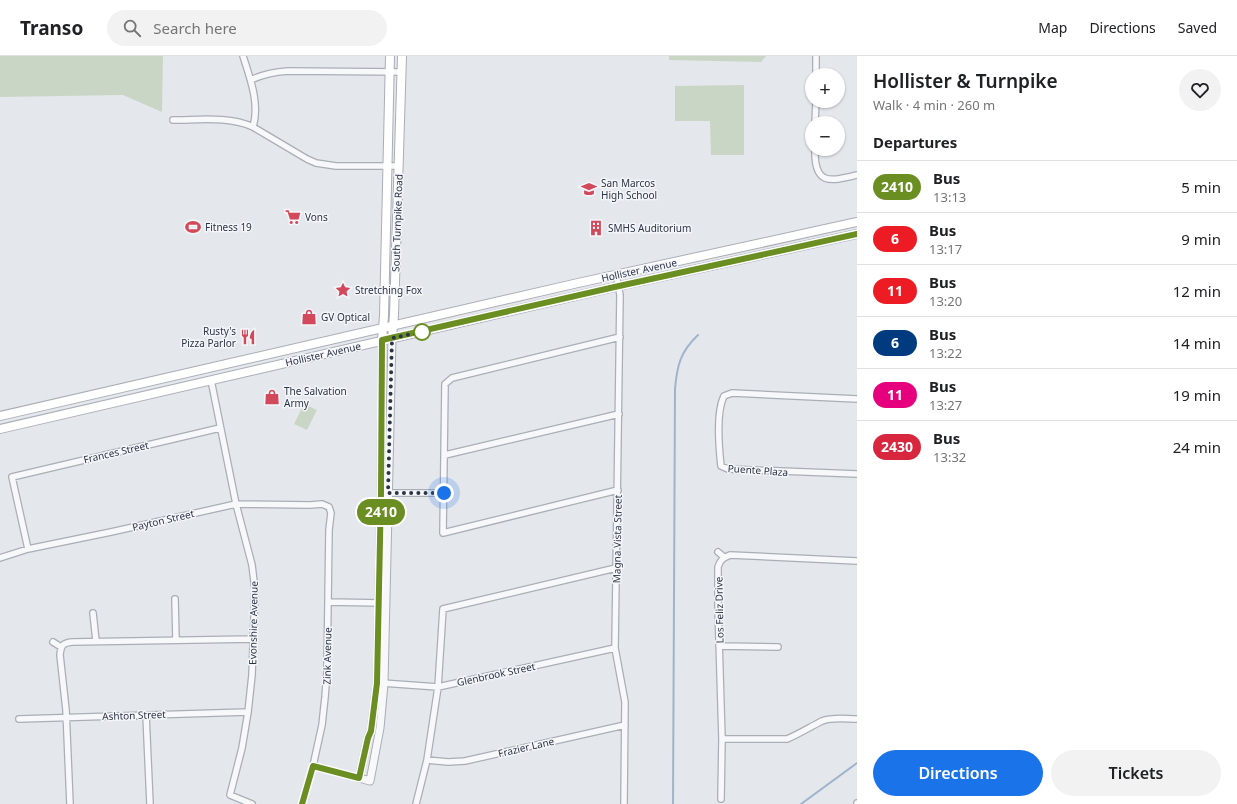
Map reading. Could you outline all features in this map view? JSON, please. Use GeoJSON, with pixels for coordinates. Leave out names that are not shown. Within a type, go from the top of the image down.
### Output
{"type":"FeatureCollection","features":[{"type":"Feature","properties":{"kind":"main road","name":"South Turnpike Road"},"geometry":{"type":"LineString","coordinates":[[382,340],[384,328],[390,56]]}},
{"type":"Feature","properties":{"kind":"main road","name":"South Turnpike Road"},"geometry":{"type":"LineString","coordinates":[[392,338],[394,325],[402,56]]}},
{"type":"Feature","properties":{"kind":"main road","name":"Hollister Avenue"},"geometry":{"type":"LineString","coordinates":[[0,416],[616,274],[857,222]]}},
{"type":"Feature","properties":{"kind":"main road","name":"Hollister Avenue"},"geometry":{"type":"LineString","coordinates":[[0,429],[619,286],[857,234]]}},
{"type":"Feature","properties":{"kind":"street"},"geometry":{"type":"LineString","coordinates":[[243,56],[251,80],[255,107],[256,119],[253,127]]}},
{"type":"Feature","properties":{"kind":"street"},"geometry":{"type":"LineString","coordinates":[[816,56],[816,68]]}},
{"type":"Feature","properties":{"kind":"street"},"geometry":{"type":"LineString","coordinates":[[251,80],[260,75],[288,71],[402,72]]}},
{"type":"Feature","properties":{"kind":"street"},"geometry":{"type":"LineString","coordinates":[[173,120],[229,121],[245,123],[301,156],[316,163],[336,166],[399,166]]}},
{"type":"Feature","properties":{"kind":"street"},"geometry":{"type":"LineString","coordinates":[[815,156],[818,173],[828,180],[835,180],[857,174]]}},
{"type":"Feature","properties":{"kind":"street","name":"Magna Vista Street"},"geometry":{"type":"LineString","coordinates":[[616,274],[619,286],[620,337],[615,648],[625,702],[624,804]]}},
{"type":"Feature","properties":{"kind":"street"},"geometry":{"type":"LineString","coordinates":[[618,490],[443,533],[445,384],[452,378],[620,337]]}},
{"type":"Feature","properties":{"kind":"street","name":"South Turnpike Road"},"geometry":{"type":"LineString","coordinates":[[382,340],[385,493],[387,603],[380,683],[371,731],[359,778],[370,781],[380,728],[380,683],[378,603],[385,493],[392,338]]}},
{"type":"Feature","properties":{"kind":"street","name":"Evonshire Avenue"},"geometry":{"type":"LineString","coordinates":[[211,380],[236,504],[252,565],[255,590],[252,675],[248,712],[242,748],[227,797],[252,804]]}},
{"type":"Feature","properties":{"kind":"street","name":"Puente Plaza"},"geometry":{"type":"LineString","coordinates":[[857,399],[732,394],[722,395],[720,403],[719,443],[719,469],[857,474]]}},
{"type":"Feature","properties":{"kind":"street"},"geometry":{"type":"LineString","coordinates":[[445,455],[619,414]]}},
{"type":"Feature","properties":{"kind":"street","name":"Frances Street"},"geometry":{"type":"LineString","coordinates":[[28,549],[12,477],[220,428]]}},
{"type":"Feature","properties":{"kind":"street"},"geometry":{"type":"LineString","coordinates":[[385,493],[444,493]]}},
{"type":"Feature","properties":{"kind":"street","name":"Payton Street"},"geometry":{"type":"LineString","coordinates":[[0,558],[28,549],[236,504],[322,504],[329,507]]}},
{"type":"Feature","properties":{"kind":"street","name":"Zink Avenue"},"geometry":{"type":"LineString","coordinates":[[302,804],[313,766],[322,725],[325,697],[327,672],[329,530],[331,513],[329,507]]}},
{"type":"Feature","properties":{"kind":"street"},"geometry":{"type":"LineString","coordinates":[[718,552],[724,557],[730,555],[857,561]]}},
{"type":"Feature","properties":{"kind":"street","name":"Los Feliz Drive"},"geometry":{"type":"LineString","coordinates":[[721,798],[722,739],[718,567],[720,561],[724,557]]}},
{"type":"Feature","properties":{"kind":"street"},"geometry":{"type":"LineString","coordinates":[[416,804],[427,760],[438,687],[443,609],[616,568]]}},
{"type":"Feature","properties":{"kind":"street"},"geometry":{"type":"LineString","coordinates":[[175,599],[176,640]]}},
{"type":"Feature","properties":{"kind":"street"},"geometry":{"type":"LineString","coordinates":[[328,602],[387,603]]}},
{"type":"Feature","properties":{"kind":"street"},"geometry":{"type":"LineString","coordinates":[[93,613],[96,641]]}},
{"type":"Feature","properties":{"kind":"street"},"geometry":{"type":"LineString","coordinates":[[53,642],[62,646],[72,642],[96,641],[254,639]]}},
{"type":"Feature","properties":{"kind":"street"},"geometry":{"type":"LineString","coordinates":[[62,646],[60,655],[66,717],[70,804]]}},
{"type":"Feature","properties":{"kind":"street"},"geometry":{"type":"LineString","coordinates":[[719,646],[778,647]]}},
{"type":"Feature","properties":{"kind":"street","name":"Glenbrook Street"},"geometry":{"type":"LineString","coordinates":[[380,683],[438,687],[615,648]]}},
{"type":"Feature","properties":{"kind":"street","name":"Ashton Street"},"geometry":{"type":"LineString","coordinates":[[19,719],[248,712]]}},
{"type":"Feature","properties":{"kind":"street"},"geometry":{"type":"LineString","coordinates":[[146,715],[150,804]]}},
{"type":"Feature","properties":{"kind":"street"},"geometry":{"type":"LineString","coordinates":[[722,739],[787,739],[796,736],[822,721],[834,719],[857,719]]}},
{"type":"Feature","properties":{"kind":"street","name":"Frazier Lane"},"geometry":{"type":"LineString","coordinates":[[427,760],[448,762],[465,761],[625,725]]}},
{"type":"Feature","properties":{"kind":"street"},"geometry":{"type":"LineString","coordinates":[[313,766],[359,778]]}},
{"type":"Feature","properties":{"kind":"green space"},"geometry":{"type":"Polygon","coordinates":[[[0,56],[163,56],[162,112],[123,95],[0,97],[0,56]]]}},
{"type":"Feature","properties":{"kind":"green space"},"geometry":{"type":"Polygon","coordinates":[[[669,56],[766,56],[761,62],[669,60],[669,56]]]}},
{"type":"Feature","properties":{"kind":"green space"},"geometry":{"type":"Polygon","coordinates":[[[744,85],[744,155],[711,155],[710,121],[675,121],[675,86],[744,85]]]}},
{"type":"Feature","properties":{"kind":"green space"},"geometry":{"type":"Polygon","coordinates":[[[304,404],[317,410],[307,430],[294,424],[304,404]]]}},
{"type":"Feature","properties":{"kind":"waterway"},"geometry":{"type":"LineString","coordinates":[[673,804],[675,389],[680,360],[687,347],[698,335]]}},
{"type":"Feature","properties":{"kind":"waterway"},"geometry":{"type":"LineString","coordinates":[[801,804],[857,763]]}},
{"type":"Feature","properties":{"kind":"bus line","name":"2410"},"geometry":{"type":"LineString","coordinates":[[302,804],[313,766],[359,778],[371,731],[377,683],[381,493],[382,340],[857,234]]}},
{"type":"Feature","properties":{"kind":"place","name":"San Marcos High School"},"geometry":{"type":"Point","coordinates":[589,189]}},
{"type":"Feature","properties":{"kind":"place","name":"Vons"},"geometry":{"type":"Point","coordinates":[293,217]}},
{"type":"Feature","properties":{"kind":"place","name":"Fitness 19"},"geometry":{"type":"Point","coordinates":[193,227]}},
{"type":"Feature","properties":{"kind":"place","name":"SMHS Auditorium"},"geometry":{"type":"Point","coordinates":[596,228]}},
{"type":"Feature","properties":{"kind":"place","name":"Stretching Fox"},"geometry":{"type":"Point","coordinates":[343,290]}},
{"type":"Feature","properties":{"kind":"place","name":"GV Optical"},"geometry":{"type":"Point","coordinates":[309,317]}},
{"type":"Feature","properties":{"kind":"place","name":"Rusty's Pizza Parlor"},"geometry":{"type":"Point","coordinates":[248,337]}},
{"type":"Feature","properties":{"kind":"place","name":"The Salvation Army"},"geometry":{"type":"Point","coordinates":[272,397]}},
{"type":"Feature","properties":{"kind":"route"},"geometry":{"type":"LineString","coordinates":[[422,332],[392,338],[388,493],[444,493]]}}]}
